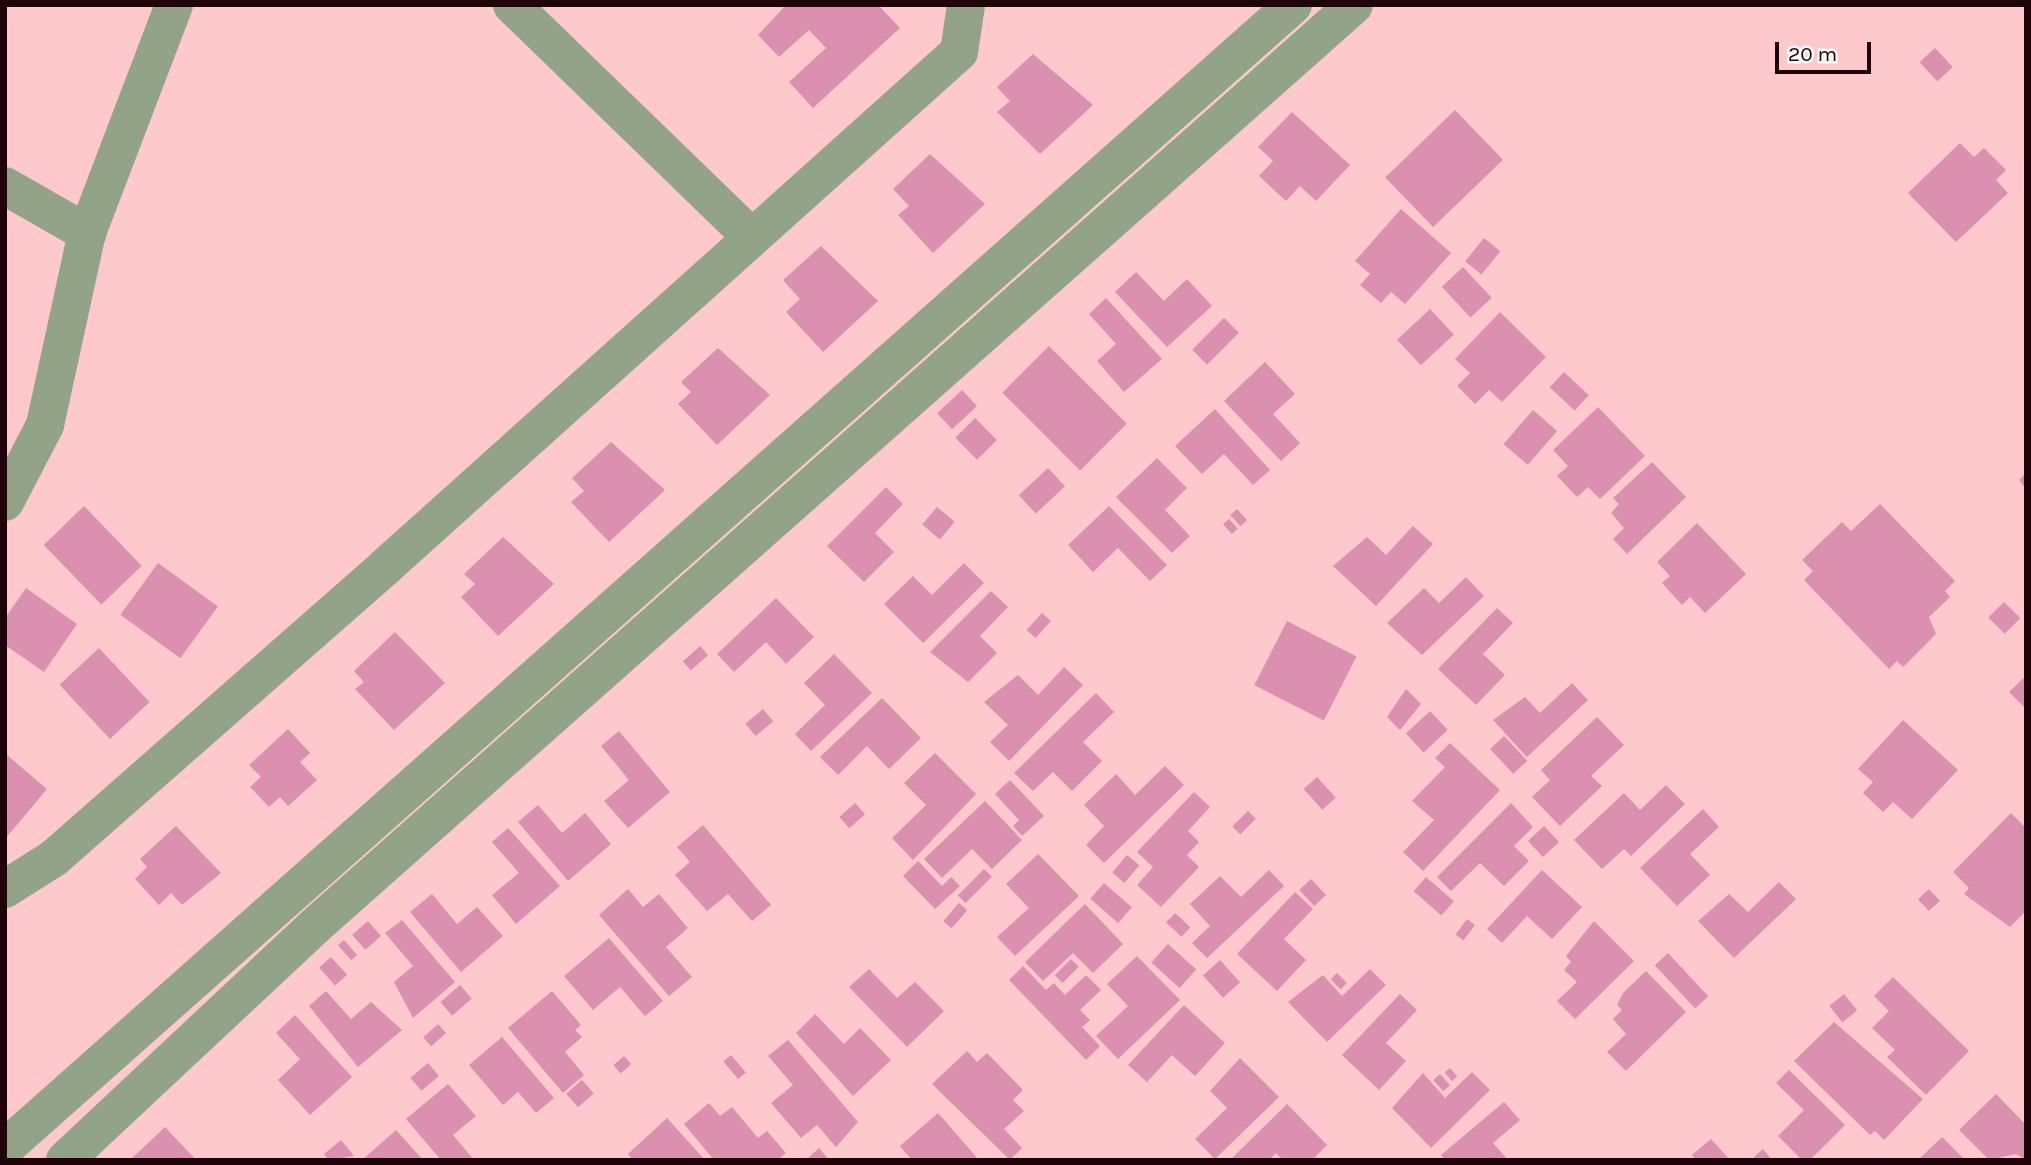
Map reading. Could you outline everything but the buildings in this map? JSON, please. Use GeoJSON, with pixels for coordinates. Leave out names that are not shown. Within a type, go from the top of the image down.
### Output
{"type":"FeatureCollection","features":[{"type":"Feature","properties":{"kind":"street"},"geometry":{"type":"LineString","coordinates":[[5,502],[45,425],[87,233],[174,5]]}},
{"type":"Feature","properties":{"kind":"street"},"geometry":{"type":"LineString","coordinates":[[512,5],[751,237]]}},
{"type":"Feature","properties":{"kind":"street"},"geometry":{"type":"LineString","coordinates":[[5,889],[85,830],[959,52],[966,5]]}},
{"type":"Feature","properties":{"kind":"street"},"geometry":{"type":"LineString","coordinates":[[5,1148],[1293,5]]}},
{"type":"Feature","properties":{"kind":"street"},"geometry":{"type":"LineString","coordinates":[[65,1160],[315,926],[1354,5]]}},
{"type":"Feature","properties":{"kind":"street"},"geometry":{"type":"LineString","coordinates":[[5,186],[87,233]]}}]}
